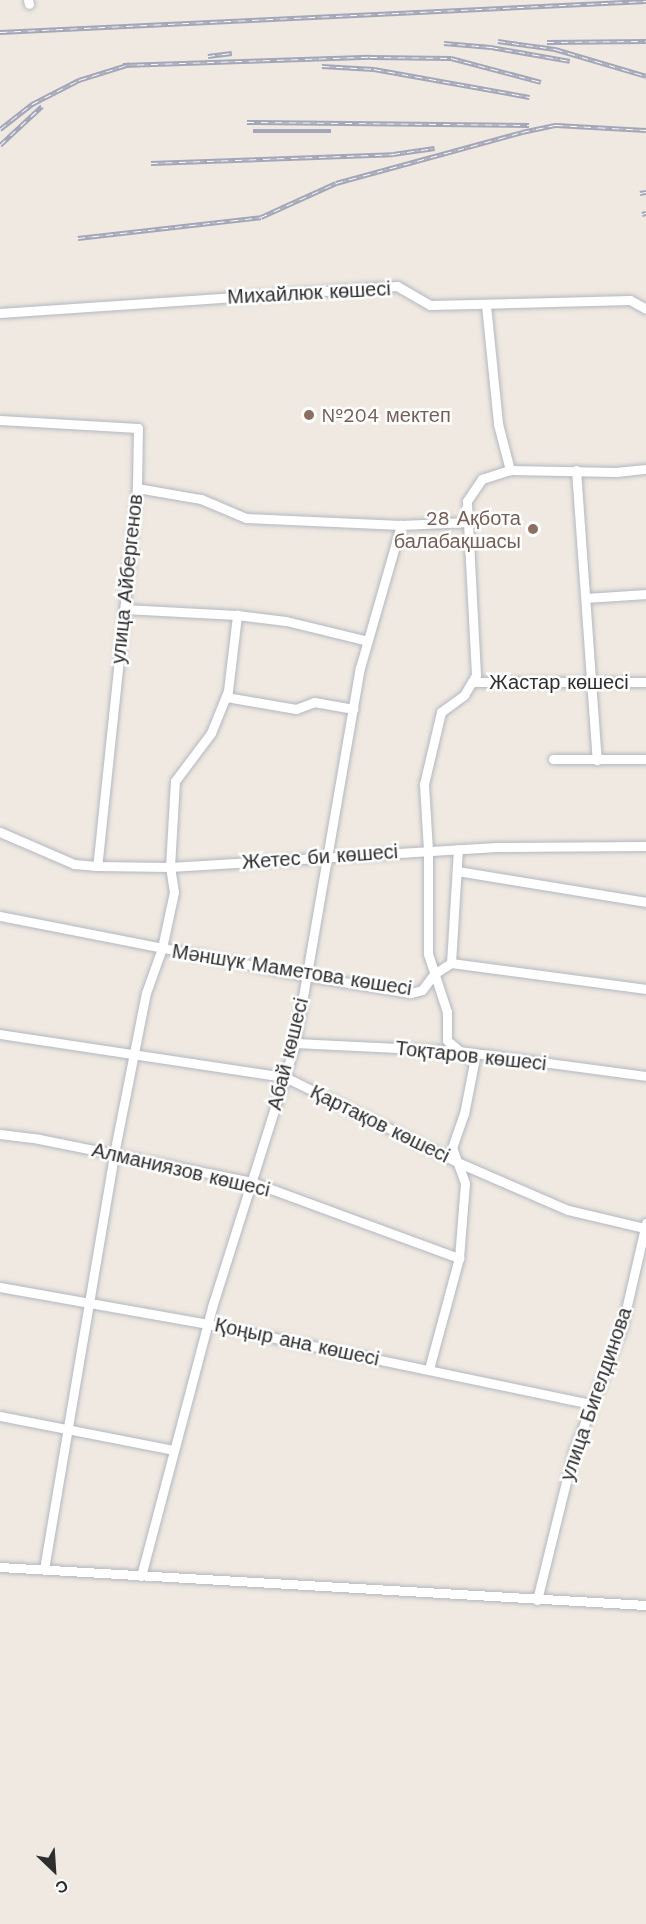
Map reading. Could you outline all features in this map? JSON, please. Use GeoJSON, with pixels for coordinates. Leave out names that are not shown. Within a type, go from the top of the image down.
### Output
{"type":"FeatureCollection","features":[{"type":"Feature","properties":{"kind":"street","name":"Михайлюк көшесі"},"geometry":{"type":"LineString","coordinates":[[0,313],[398,286],[430,305],[630,300],[646,309]]}},
{"type":"Feature","properties":{"kind":"street"},"geometry":{"type":"LineString","coordinates":[[486,305],[498,424],[510,470]]}},
{"type":"Feature","properties":{"kind":"street","name":"улица Айбергенов"},"geometry":{"type":"LineString","coordinates":[[0,420],[138,429],[137,488],[97,866]]}},
{"type":"Feature","properties":{"kind":"street"},"geometry":{"type":"LineString","coordinates":[[429,1370],[459,1258],[465,1183],[452,1148],[464,1114],[474,1063],[447,1040],[447,1012],[434,974],[426,938],[428,850],[424,784],[441,712],[464,695],[476,675],[467,501],[482,478],[510,470],[616,472],[646,469]]}},
{"type":"Feature","properties":{"kind":"street"},"geometry":{"type":"LineString","coordinates":[[576,470],[597,760]]}},
{"type":"Feature","properties":{"kind":"street"},"geometry":{"type":"LineString","coordinates":[[137,488],[201,499],[246,518],[401,525],[468,522]]}},
{"type":"Feature","properties":{"kind":"street","name":"Абай көшесі"},"geometry":{"type":"LineString","coordinates":[[141,1576],[208,1323],[295,1043],[353,709],[368,641],[401,525]]}},
{"type":"Feature","properties":{"kind":"street"},"geometry":{"type":"LineString","coordinates":[[586,598],[646,594]]}},
{"type":"Feature","properties":{"kind":"street"},"geometry":{"type":"LineString","coordinates":[[124,609],[237,615],[286,621],[368,641]]}},
{"type":"Feature","properties":{"kind":"street"},"geometry":{"type":"LineString","coordinates":[[44,1569],[87,1302],[133,1054],[146,993],[162,948],[174,892],[170,867],[175,781],[211,733],[226,697],[237,615]]}},
{"type":"Feature","properties":{"kind":"street","name":"Жастар көшесі"},"geometry":{"type":"LineString","coordinates":[[472,682],[646,682]]}},
{"type":"Feature","properties":{"kind":"street"},"geometry":{"type":"LineString","coordinates":[[226,697],[296,709],[314,702],[353,709]]}},
{"type":"Feature","properties":{"kind":"street"},"geometry":{"type":"LineString","coordinates":[[553,759],[646,759]]}},
{"type":"Feature","properties":{"kind":"street","name":"Жетес би көшесі"},"geometry":{"type":"LineString","coordinates":[[0,832],[74,864],[97,866],[170,867],[428,850],[646,846]]}},
{"type":"Feature","properties":{"kind":"street"},"geometry":{"type":"LineString","coordinates":[[458,849],[451,963],[646,989]]}},
{"type":"Feature","properties":{"kind":"street"},"geometry":{"type":"LineString","coordinates":[[457,871],[646,902]]}},
{"type":"Feature","properties":{"kind":"street","name":"Мәншүк Маметова көшесі"},"geometry":{"type":"LineString","coordinates":[[0,916],[306,976],[411,993],[422,990],[434,974],[451,963]]}},
{"type":"Feature","properties":{"kind":"street","name":"Қартақов көшесі"},"geometry":{"type":"LineString","coordinates":[[0,1034],[285,1077],[457,1161],[568,1210],[645,1225]]}},
{"type":"Feature","properties":{"kind":"street","name":"Тоқтаров көшесі"},"geometry":{"type":"LineString","coordinates":[[295,1043],[459,1051],[646,1076]]}},
{"type":"Feature","properties":{"kind":"street","name":"Алманиязов көшесі"},"geometry":{"type":"LineString","coordinates":[[0,1134],[252,1182],[459,1258]]}},
{"type":"Feature","properties":{"kind":"street","name":"улица Бигелдинова"},"geometry":{"type":"LineString","coordinates":[[537,1600],[573,1454],[622,1327],[645,1225]]}},
{"type":"Feature","properties":{"kind":"street","name":"Қоңыр ана көшесі"},"geometry":{"type":"LineString","coordinates":[[0,1287],[208,1323],[592,1404]]}},
{"type":"Feature","properties":{"kind":"street"},"geometry":{"type":"LineString","coordinates":[[0,1416],[174,1450]]}},
{"type":"Feature","properties":{"kind":"street"},"geometry":{"type":"LineString","coordinates":[[0,1567],[646,1605]]}},
{"type":"Feature","properties":{"kind":"railway"},"geometry":{"type":"LineString","coordinates":[[0,32],[646,1]]}},
{"type":"Feature","properties":{"kind":"railway"},"geometry":{"type":"LineString","coordinates":[[498,41],[555,49],[646,76]]}},
{"type":"Feature","properties":{"kind":"railway"},"geometry":{"type":"LineString","coordinates":[[547,42],[646,41]]}},
{"type":"Feature","properties":{"kind":"railway"},"geometry":{"type":"LineString","coordinates":[[444,43],[491,47],[570,61]]}},
{"type":"Feature","properties":{"kind":"railway"},"geometry":{"type":"LineString","coordinates":[[208,56],[232,53]]}},
{"type":"Feature","properties":{"kind":"railway"},"geometry":{"type":"LineString","coordinates":[[123,65],[370,57],[451,58],[541,82]]}},
{"type":"Feature","properties":{"kind":"railway"},"geometry":{"type":"LineString","coordinates":[[0,129],[32,104],[79,80],[130,64]]}},
{"type":"Feature","properties":{"kind":"railway"},"geometry":{"type":"LineString","coordinates":[[322,66],[374,69],[530,97]]}},
{"type":"Feature","properties":{"kind":"railway"},"geometry":{"type":"LineString","coordinates":[[0,145],[42,106]]}},
{"type":"Feature","properties":{"kind":"railway"},"geometry":{"type":"LineString","coordinates":[[247,122],[529,125]]}},
{"type":"Feature","properties":{"kind":"railway"},"geometry":{"type":"LineString","coordinates":[[78,238],[261,217],[336,183],[522,132],[556,125],[646,130]]}},
{"type":"Feature","properties":{"kind":"railway"},"geometry":{"type":"LineString","coordinates":[[253,131],[331,131]]}},
{"type":"Feature","properties":{"kind":"railway"},"geometry":{"type":"LineString","coordinates":[[151,163],[393,154],[435,148]]}},
{"type":"Feature","properties":{"kind":"railway"},"geometry":{"type":"LineString","coordinates":[[640,193],[646,192]]}},
{"type":"Feature","properties":{"kind":"railway"},"geometry":{"type":"LineString","coordinates":[[642,214],[646,213]]}},
{"type":"Feature","properties":{"kind":"place","name":"№204 мектеп"},"geometry":{"type":"Point","coordinates":[309,415]}},
{"type":"Feature","properties":{"kind":"place","name":"28 Ақбота балабақшасы"},"geometry":{"type":"Point","coordinates":[533,529]}}]}
